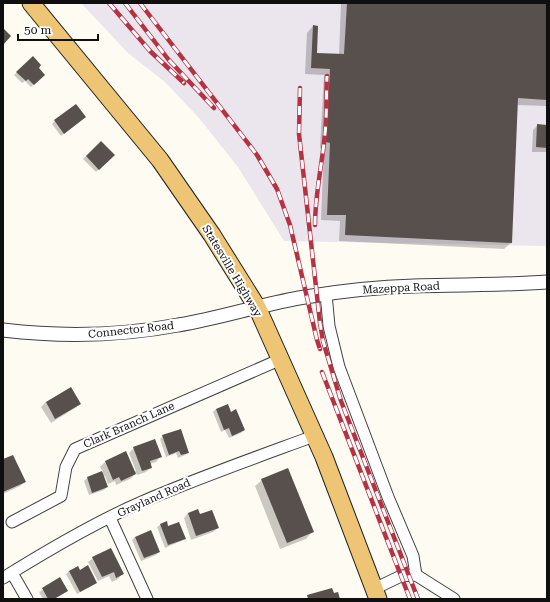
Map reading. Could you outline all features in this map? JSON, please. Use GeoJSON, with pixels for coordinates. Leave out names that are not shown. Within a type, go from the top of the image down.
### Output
{"type":"FeatureCollection","features":[{"type":"Feature","properties":{"kind":"main road","name":"Statesville Highway"},"geometry":{"type":"LineString","coordinates":[[30,3],[160,160],[212,235],[256,307],[324,457],[376,594]]}},
{"type":"Feature","properties":{"kind":"street","name":"Mazeppa Road"},"geometry":{"type":"LineString","coordinates":[[256,307],[307,296],[374,289],[412,286],[508,285],[547,282]]}},
{"type":"Feature","properties":{"kind":"street"},"geometry":{"type":"LineString","coordinates":[[326,294],[329,326],[339,368],[388,497],[413,556],[416,575]]}},
{"type":"Feature","properties":{"kind":"street","name":"Connector Road"},"geometry":{"type":"LineString","coordinates":[[3,330],[57,335],[94,335],[140,331],[179,325],[256,307]]}},
{"type":"Feature","properties":{"kind":"street","name":"Clark Branch Lane"},"geometry":{"type":"LineString","coordinates":[[12,522],[61,496],[66,467],[75,449],[279,360]]}},
{"type":"Feature","properties":{"kind":"street","name":"Grayland Road"},"geometry":{"type":"LineString","coordinates":[[7,576],[49,550],[143,501],[213,473],[314,436]]}},
{"type":"Feature","properties":{"kind":"street"},"geometry":{"type":"LineString","coordinates":[[110,518],[147,599]]}},
{"type":"Feature","properties":{"kind":"street"},"geometry":{"type":"LineString","coordinates":[[376,594],[401,576],[416,575],[454,599]]}},
{"type":"Feature","properties":{"kind":"street"},"geometry":{"type":"LineString","coordinates":[[7,576],[27,599]]}},
{"type":"Feature","properties":{"kind":"shaded area"},"geometry":{"type":"Polygon","coordinates":[[[81,3],[547,3],[547,246],[284,241],[238,167],[199,118],[165,82],[128,53],[81,3]]]}},
{"type":"Feature","properties":{"kind":"building"},"geometry":{"type":"Polygon","coordinates":[[[347,3],[547,3],[547,100],[518,98],[512,243],[345,235],[346,215],[327,215],[330,143],[326,142],[330,69],[311,68],[313,25],[318,26],[317,53],[344,54],[347,3]]]}},
{"type":"Feature","properties":{"kind":"building"},"geometry":{"type":"Polygon","coordinates":[[[3,28],[11,36],[3,45],[3,28]]]}},
{"type":"Feature","properties":{"kind":"building"},"geometry":{"type":"Polygon","coordinates":[[[33,56],[41,65],[39,68],[45,75],[34,85],[28,79],[26,81],[16,72],[33,56]]]}},
{"type":"Feature","properties":{"kind":"building"},"geometry":{"type":"Polygon","coordinates":[[[76,104],[86,117],[64,134],[54,120],[76,104]]]}},
{"type":"Feature","properties":{"kind":"building"},"geometry":{"type":"Polygon","coordinates":[[[537,124],[547,125],[547,148],[536,147],[537,124]]]}},
{"type":"Feature","properties":{"kind":"building"},"geometry":{"type":"Polygon","coordinates":[[[101,141],[115,155],[99,170],[86,156],[101,141]]]}},
{"type":"Feature","properties":{"kind":"building"},"geometry":{"type":"Polygon","coordinates":[[[71,387],[81,404],[55,419],[46,402],[71,387]]]}},
{"type":"Feature","properties":{"kind":"building"},"geometry":{"type":"Polygon","coordinates":[[[228,404],[231,412],[236,409],[245,430],[232,436],[229,428],[224,430],[216,409],[228,404]]]}},
{"type":"Feature","properties":{"kind":"building"},"geometry":{"type":"Polygon","coordinates":[[[181,429],[189,453],[181,455],[179,451],[169,455],[162,435],[181,429]]]}},
{"type":"Feature","properties":{"kind":"building"},"geometry":{"type":"Polygon","coordinates":[[[155,439],[162,457],[150,461],[152,468],[142,471],[133,447],[155,439]]]}},
{"type":"Feature","properties":{"kind":"building"},"geometry":{"type":"Polygon","coordinates":[[[126,451],[136,474],[121,481],[119,477],[113,480],[105,461],[126,451]]]}},
{"type":"Feature","properties":{"kind":"building"},"geometry":{"type":"Polygon","coordinates":[[[13,455],[26,482],[3,492],[3,459],[13,455]]]}},
{"type":"Feature","properties":{"kind":"building"},"geometry":{"type":"Polygon","coordinates":[[[288,468],[314,532],[287,543],[261,479],[288,468]]]}},
{"type":"Feature","properties":{"kind":"building"},"geometry":{"type":"Polygon","coordinates":[[[102,471],[108,487],[92,493],[87,477],[102,471]]]}},
{"type":"Feature","properties":{"kind":"building"},"geometry":{"type":"Polygon","coordinates":[[[198,509],[200,514],[212,510],[219,528],[196,536],[188,513],[198,509]]]}},
{"type":"Feature","properties":{"kind":"building"},"geometry":{"type":"Polygon","coordinates":[[[167,521],[168,526],[179,522],[186,539],[168,545],[160,524],[167,521]]]}},
{"type":"Feature","properties":{"kind":"building"},"geometry":{"type":"Polygon","coordinates":[[[151,530],[160,552],[144,558],[135,537],[151,530]]]}},
{"type":"Feature","properties":{"kind":"building"},"geometry":{"type":"Polygon","coordinates":[[[111,548],[124,574],[116,578],[114,572],[102,577],[92,557],[111,548]]]}},
{"type":"Feature","properties":{"kind":"building"},"geometry":{"type":"Polygon","coordinates":[[[88,565],[97,583],[80,592],[69,571],[78,566],[80,570],[88,565]]]}},
{"type":"Feature","properties":{"kind":"building"},"geometry":{"type":"Polygon","coordinates":[[[60,577],[68,591],[54,599],[48,599],[42,588],[60,577]]]}},
{"type":"Feature","properties":{"kind":"building"},"geometry":{"type":"Polygon","coordinates":[[[332,588],[334,593],[338,592],[340,599],[308,599],[307,595],[332,588]]]}},
{"type":"Feature","properties":{"kind":"railway"},"geometry":{"type":"LineString","coordinates":[[109,3],[150,51],[184,83]]}},
{"type":"Feature","properties":{"kind":"railway"},"geometry":{"type":"LineString","coordinates":[[125,3],[168,59],[214,108]]}},
{"type":"Feature","properties":{"kind":"railway"},"geometry":{"type":"LineString","coordinates":[[140,3],[257,155],[277,189],[290,225],[320,349]]}},
{"type":"Feature","properties":{"kind":"railway"},"geometry":{"type":"LineString","coordinates":[[315,225],[316,202],[326,127],[327,76]]}},
{"type":"Feature","properties":{"kind":"railway"},"geometry":{"type":"LineString","coordinates":[[300,88],[299,134],[323,341],[341,401],[418,599]]}},
{"type":"Feature","properties":{"kind":"railway"},"geometry":{"type":"LineString","coordinates":[[322,372],[410,599]]}}]}
